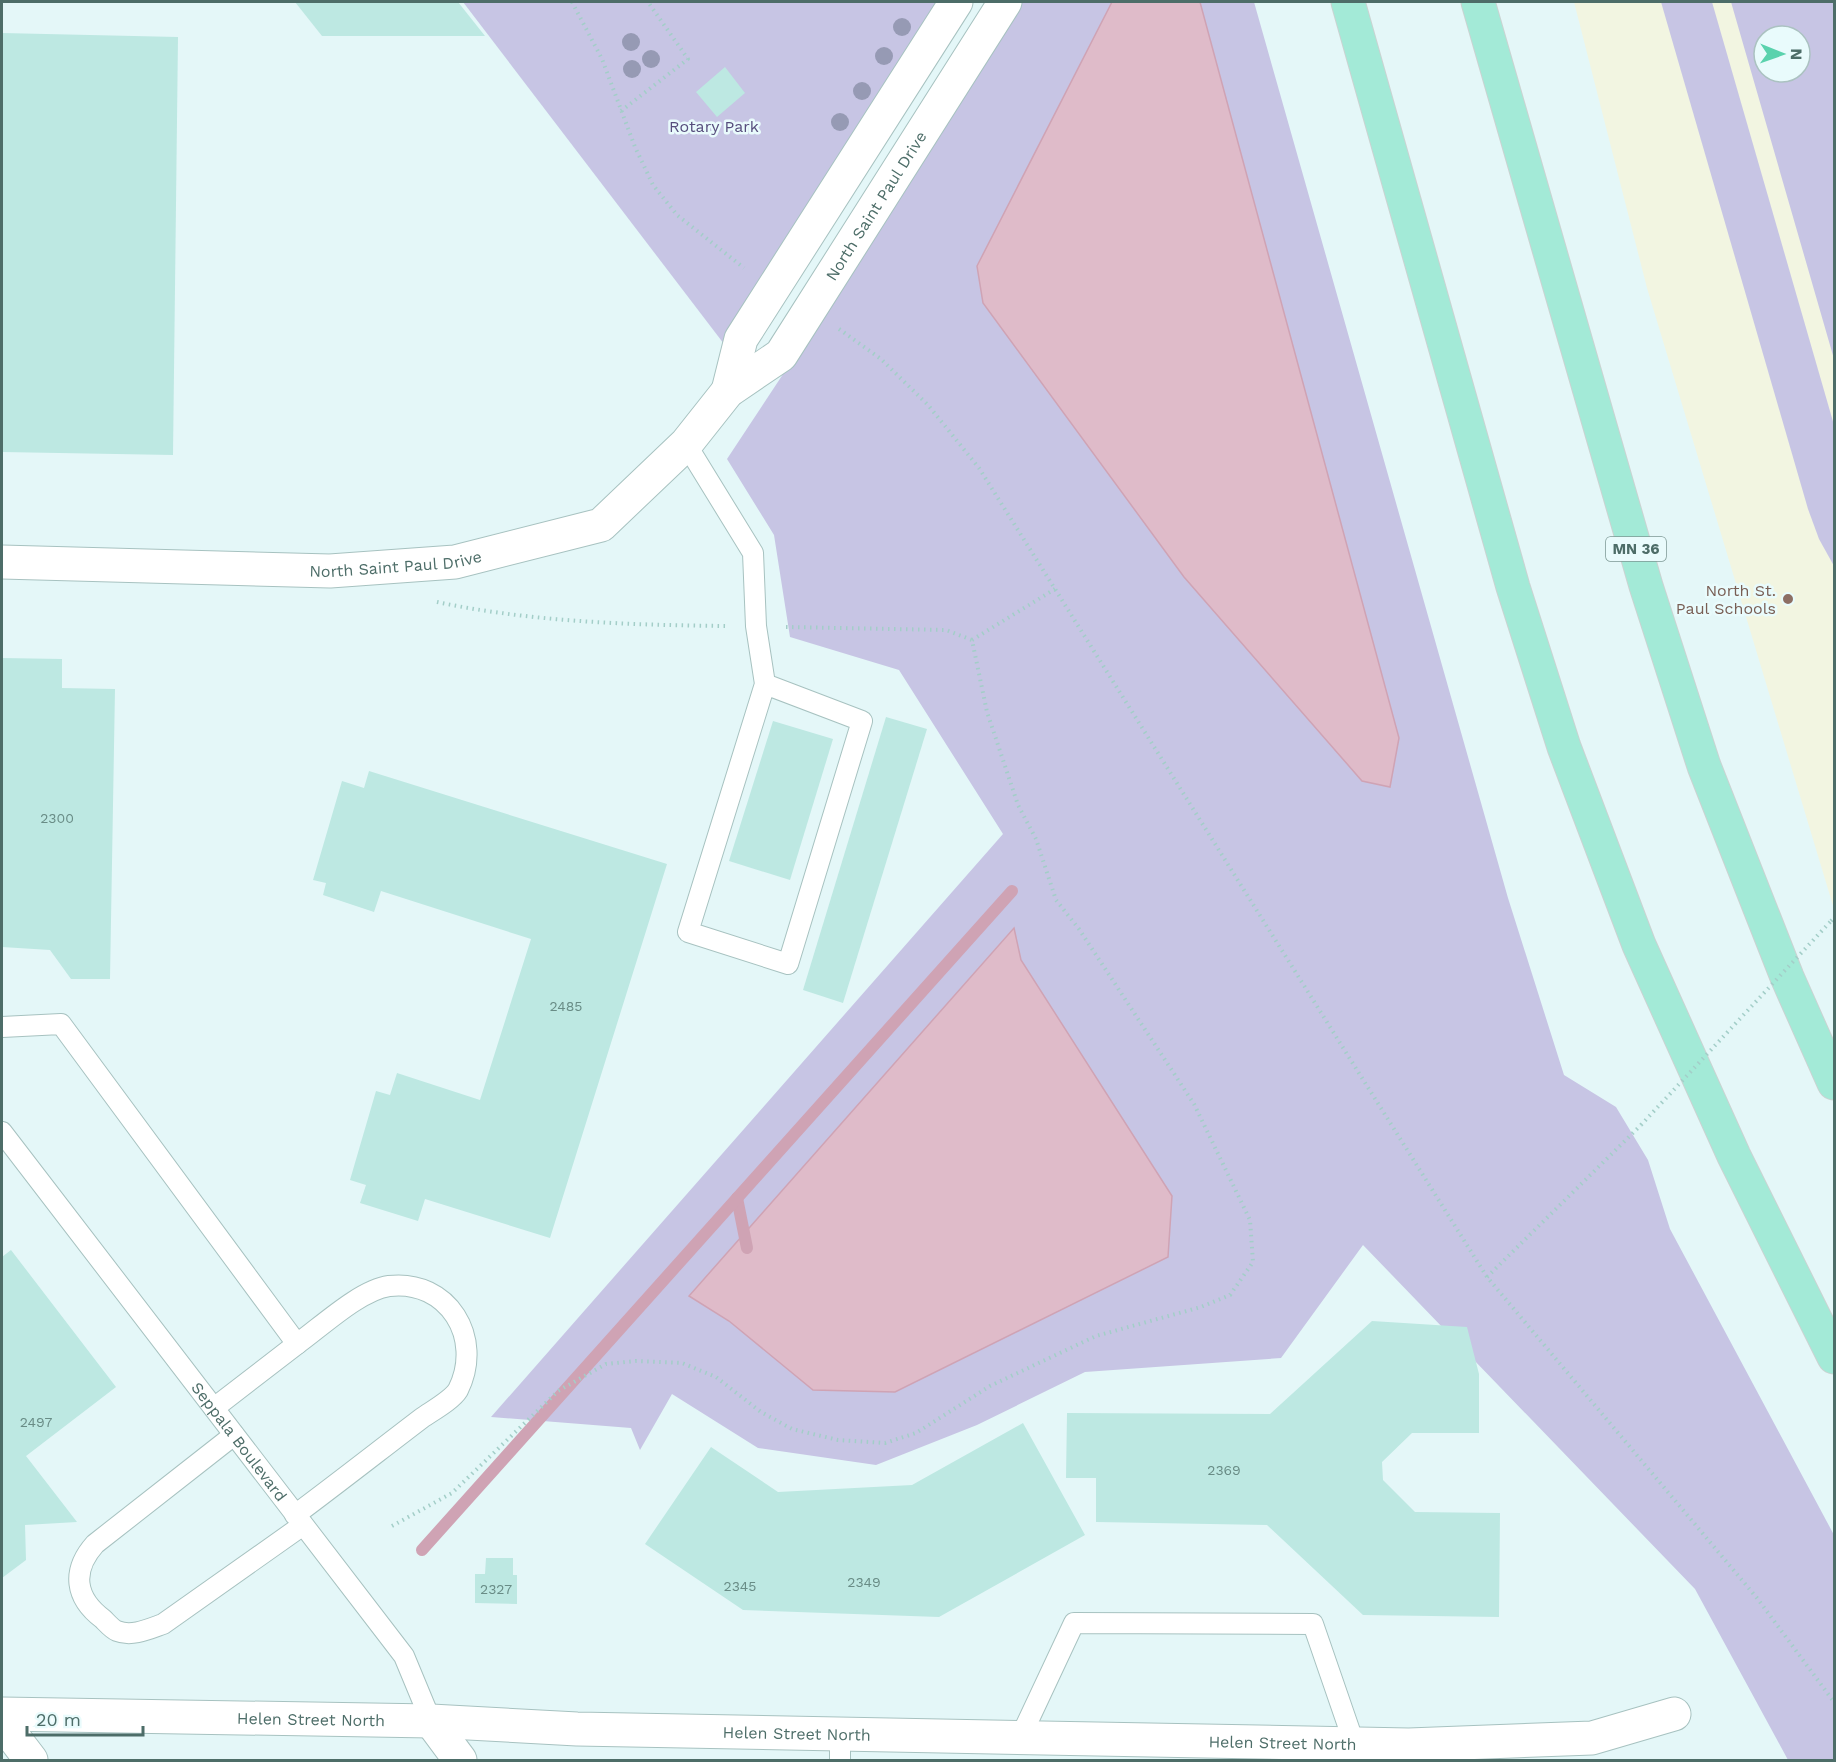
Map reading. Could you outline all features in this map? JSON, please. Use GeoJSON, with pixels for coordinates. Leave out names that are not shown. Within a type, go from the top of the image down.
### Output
{"type":"FeatureCollection","features":[{"type":"Feature","properties":{"kind":"highway"},"geometry":{"type":"LineString","coordinates":[[1348,2],[1513,587],[1564,747],[1644,955],[1734,1156],[1834,1357]]}},
{"type":"Feature","properties":{"kind":"highway","name":"MN 36"},"geometry":{"type":"LineString","coordinates":[[1478,2],[1646,586],[1704,766],[1787,977],[1834,1083]]}},
{"type":"Feature","properties":{"kind":"street","name":"North Saint Paul Drive"},"geometry":{"type":"LineString","coordinates":[[728,391],[741,339],[956,2]]}},
{"type":"Feature","properties":{"kind":"street","name":"North Saint Paul Drive"},"geometry":{"type":"LineString","coordinates":[[2,562],[330,572],[455,562],[601,525],[686,444],[728,391],[781,355],[1005,2]]}},
{"type":"Feature","properties":{"kind":"street","name":"Helen Street North"},"geometry":{"type":"LineString","coordinates":[[2,1714],[431,1721],[840,1747],[1021,1736],[1354,1743],[1409,1753],[1592,1738],[1674,1714]]}},
{"type":"Feature","properties":{"kind":"street","name":"Seppala Boulevard"},"geometry":{"type":"LineString","coordinates":[[431,1721],[460,1761]]}},
{"type":"Feature","properties":{"kind":"street"},"geometry":{"type":"LineString","coordinates":[[2,1722],[31,1761]]}},
{"type":"Feature","properties":{"kind":"lane"},"geometry":{"type":"LineString","coordinates":[[686,444],[753,553],[756,626],[765,684],[688,932],[788,964],[862,721],[765,684]]}},
{"type":"Feature","properties":{"kind":"lane"},"geometry":{"type":"LineString","coordinates":[[2,1027],[62,1024],[297,1344]]}},
{"type":"Feature","properties":{"kind":"lane","name":"Seppala Boulevard"},"geometry":{"type":"LineString","coordinates":[[2,1132],[404,1656],[431,1721]]}},
{"type":"Feature","properties":{"kind":"lane"},"geometry":{"type":"LineString","coordinates":[[214,1408],[359,1298],[387,1286],[416,1287],[441,1299],[463,1329],[467,1356],[457,1392],[299,1520],[163,1624],[138,1633],[118,1631],[88,1608],[77,1580],[84,1557],[95,1545],[234,1436]]}},
{"type":"Feature","properties":{"kind":"lane"},"geometry":{"type":"LineString","coordinates":[[1021,1736],[1074,1623],[1313,1624],[1354,1743]]}},
{"type":"Feature","properties":{"kind":"path"},"geometry":{"type":"LineString","coordinates":[[572,2],[602,59],[621,111],[653,185],[677,215],[721,253],[775,289]]}},
{"type":"Feature","properties":{"kind":"path"},"geometry":{"type":"LineString","coordinates":[[621,111],[688,59],[648,2]]}},
{"type":"Feature","properties":{"kind":"path"},"geometry":{"type":"LineString","coordinates":[[810,310],[881,359],[928,405],[979,468],[1487,1277],[1757,1598],[1834,1702]]}},
{"type":"Feature","properties":{"kind":"path"},"geometry":{"type":"LineString","coordinates":[[972,640],[1055,589]]}},
{"type":"Feature","properties":{"kind":"path"},"geometry":{"type":"LineString","coordinates":[[426,600],[496,614],[676,626],[946,630],[972,640]]}},
{"type":"Feature","properties":{"kind":"path"},"geometry":{"type":"LineString","coordinates":[[392,1526],[452,1493],[558,1391],[606,1364],[636,1361],[682,1363],[717,1377],[761,1412],[792,1429],[838,1440],[885,1443],[916,1433],[990,1386],[1096,1336],[1201,1307],[1230,1295],[1253,1262],[1250,1220],[1194,1104],[1079,929],[1056,900],[1036,839],[1018,806],[987,712],[972,640]]}},
{"type":"Feature","properties":{"kind":"path"},"geometry":{"type":"LineString","coordinates":[[1487,1277],[1641,1125],[1833,920]]}},
{"type":"Feature","properties":{"kind":"shaded area"},"geometry":{"type":"Polygon","coordinates":[[[1112,2],[1200,2],[1399,738],[1390,787],[1362,781],[1184,577],[983,303],[977,266],[1112,2]]]}},
{"type":"Feature","properties":{"kind":"shaded area","name":"North St. Paul Schools"},"geometry":{"type":"Polygon","coordinates":[[[1574,2],[1834,2],[1834,909],[1647,288],[1574,2]]]}},
{"type":"Feature","properties":{"kind":"shaded area"},"geometry":{"type":"Polygon","coordinates":[[[1014,928],[1021,960],[1172,1196],[1168,1257],[895,1392],[813,1390],[729,1321],[689,1296],[1014,928]]]}},
{"type":"Feature","properties":{"kind":"green space","name":"Rotary Park"},"geometry":{"type":"Polygon","coordinates":[[[463,2],[938,2],[724,344],[463,2]]]}},
{"type":"Feature","properties":{"kind":"green space"},"geometry":{"type":"Polygon","coordinates":[[[1022,2],[1254,2],[1508,898],[1564,1075],[1616,1107],[1648,1160],[1670,1229],[1834,1535],[1834,1760],[1788,1760],[1695,1589],[1363,1245],[1281,1358],[1085,1372],[977,1425],[876,1465],[758,1448],[672,1394],[640,1450],[631,1428],[491,1417],[1003,834],[899,670],[790,637],[774,535],[727,459],[902,194],[1022,2]]]}},
{"type":"Feature","properties":{"kind":"green space"},"geometry":{"type":"Polygon","coordinates":[[[1661,2],[1712,2],[1834,425],[1834,566],[1819,539],[1808,509],[1661,2]]]}},
{"type":"Feature","properties":{"kind":"green space"},"geometry":{"type":"Polygon","coordinates":[[[1731,2],[1834,2],[1834,359],[1755,84],[1812,84],[1812,24],[1752,24],[1752,75],[1731,2]]]}},
{"type":"Feature","properties":{"kind":"building"},"geometry":{"type":"Polygon","coordinates":[[[295,2],[458,2],[485,36],[322,36],[295,2]]]}},
{"type":"Feature","properties":{"kind":"building"},"geometry":{"type":"Polygon","coordinates":[[[2,33],[178,37],[173,455],[2,452],[2,33]]]}},
{"type":"Feature","properties":{"kind":"building"},"geometry":{"type":"Polygon","coordinates":[[[725,67],[745,93],[717,117],[696,92],[725,67]]]}},
{"type":"Feature","properties":{"kind":"building"},"geometry":{"type":"Polygon","coordinates":[[[2,658],[62,659],[62,688],[115,689],[110,979],[71,979],[50,950],[2,947],[2,658]]]}},
{"type":"Feature","properties":{"kind":"building"},"geometry":{"type":"Polygon","coordinates":[[[886,717],[927,729],[843,1003],[803,990],[886,717]]]}},
{"type":"Feature","properties":{"kind":"building"},"geometry":{"type":"Polygon","coordinates":[[[773,721],[833,739],[790,880],[729,861],[773,721]]]}},
{"type":"Feature","properties":{"kind":"building"},"geometry":{"type":"Polygon","coordinates":[[[369,771],[667,864],[550,1238],[425,1199],[418,1221],[360,1203],[366,1185],[350,1180],[376,1091],[390,1095],[397,1073],[480,1100],[531,939],[381,891],[374,912],[323,895],[326,883],[313,880],[342,781],[364,788],[369,771]]]}},
{"type":"Feature","properties":{"kind":"building"},"geometry":{"type":"Polygon","coordinates":[[[11,1250],[116,1387],[26,1456],[77,1522],[25,1525],[26,1560],[2,1578],[2,1257],[11,1250]]]}},
{"type":"Feature","properties":{"kind":"building"},"geometry":{"type":"Polygon","coordinates":[[[1372,1321],[1467,1327],[1479,1374],[1479,1433],[1412,1433],[1382,1462],[1383,1480],[1415,1512],[1500,1513],[1499,1617],[1363,1615],[1267,1525],[1096,1522],[1096,1478],[1066,1478],[1067,1413],[1270,1414],[1372,1321]]]}},
{"type":"Feature","properties":{"kind":"building"},"geometry":{"type":"Polygon","coordinates":[[[1023,1423],[1085,1535],[939,1617],[743,1610],[645,1544],[711,1447],[778,1492],[912,1485],[1023,1423]]]}},
{"type":"Feature","properties":{"kind":"building"},"geometry":{"type":"Polygon","coordinates":[[[486,1558],[513,1558],[513,1575],[517,1575],[517,1604],[475,1603],[475,1574],[485,1574],[486,1558]]]}},
{"type":"Feature","properties":{"kind":"waterway"},"geometry":{"type":"LineString","coordinates":[[422,1550],[1012,891]]}},
{"type":"Feature","properties":{"kind":"waterway"},"geometry":{"type":"LineString","coordinates":[[737,1198],[747,1248]]}},
{"type":"Feature","properties":{"kind":"place","name":"North St. Paul Schools"},"geometry":{"type":"Point","coordinates":[1788,599]}}]}
